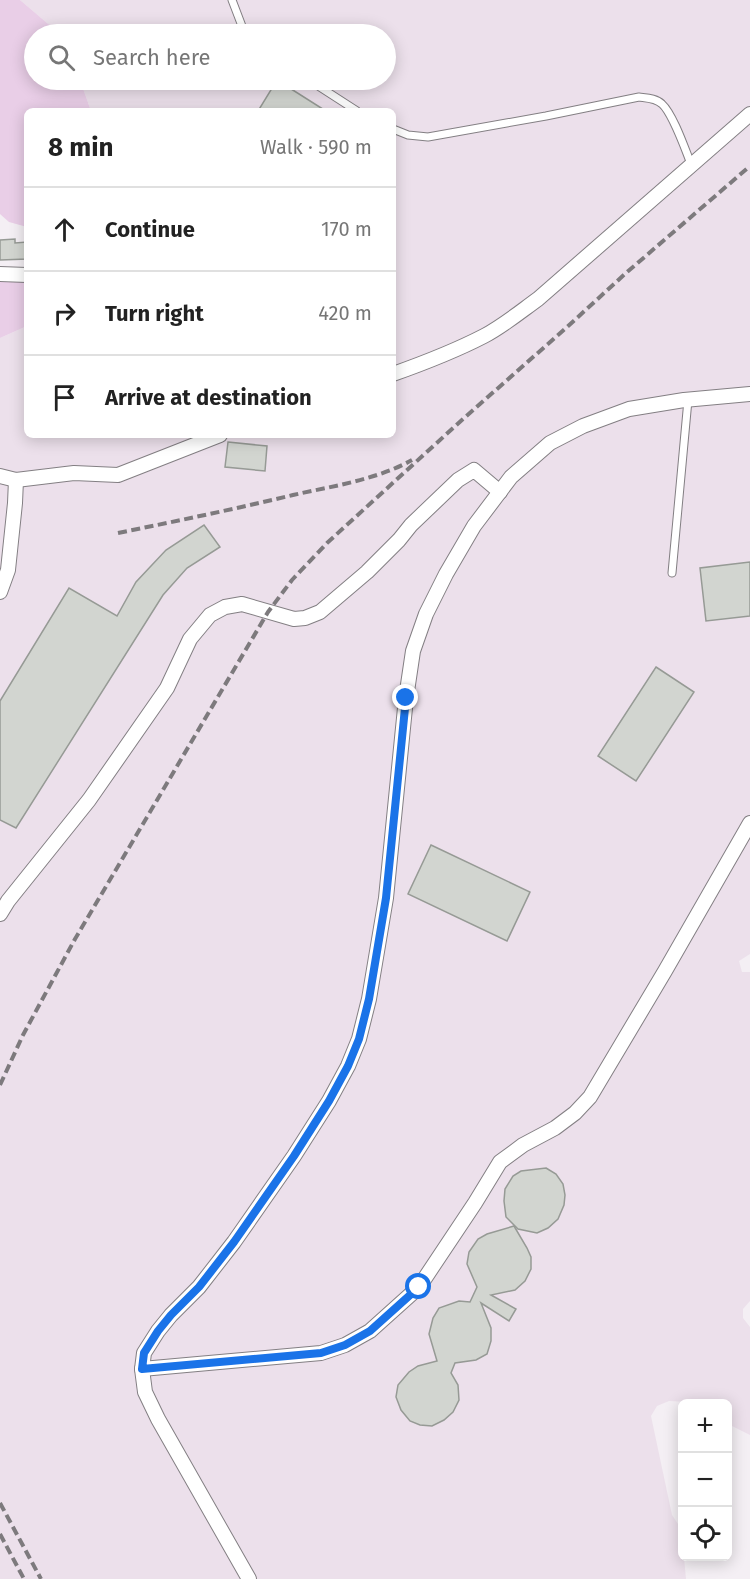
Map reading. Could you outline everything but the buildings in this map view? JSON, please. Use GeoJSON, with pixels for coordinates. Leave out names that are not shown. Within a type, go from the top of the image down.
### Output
{"type":"FeatureCollection","features":[{"type":"Feature","properties":{"kind":"street"},"geometry":{"type":"LineString","coordinates":[[396,373],[427,362],[483,336],[538,299],[750,114]]}},
{"type":"Feature","properties":{"kind":"street"},"geometry":{"type":"LineString","coordinates":[[0,274],[24,275]]}},
{"type":"Feature","properties":{"kind":"street"},"geometry":{"type":"LineString","coordinates":[[249,1579],[145,1392],[142,1369],[144,1353],[158,1331],[199,1287],[234,1242],[300,1147],[329,1101],[348,1066],[359,1039],[369,999],[382,920],[413,651],[426,614],[474,526],[511,477],[550,444],[584,426],[629,409],[687,399],[750,394]]}},
{"type":"Feature","properties":{"kind":"street"},"geometry":{"type":"LineString","coordinates":[[0,476],[16,480],[74,473],[118,476],[213,438]]}},
{"type":"Feature","properties":{"kind":"street"},"geometry":{"type":"LineString","coordinates":[[0,914],[89,800],[167,688],[190,639],[210,615],[225,607],[243,604],[294,619],[305,618],[320,612],[367,572],[458,480],[474,470],[500,492]]}},
{"type":"Feature","properties":{"kind":"street"},"geometry":{"type":"LineString","coordinates":[[0,592],[8,570],[16,480]]}},
{"type":"Feature","properties":{"kind":"street"},"geometry":{"type":"LineString","coordinates":[[142,1369],[321,1353],[345,1345],[370,1331],[419,1287],[500,1162],[575,1113],[590,1096],[750,823]]}},
{"type":"Feature","properties":{"kind":"lane"},"geometry":{"type":"LineString","coordinates":[[232,0],[240,24]]}},
{"type":"Feature","properties":{"kind":"lane"},"geometry":{"type":"LineString","coordinates":[[324,90],[352,108]]}},
{"type":"Feature","properties":{"kind":"lane"},"geometry":{"type":"LineString","coordinates":[[396,130],[408,135],[428,137],[546,117],[639,97],[657,100],[669,112],[691,164]]}},
{"type":"Feature","properties":{"kind":"lane"},"geometry":{"type":"LineString","coordinates":[[672,573],[687,399]]}},
{"type":"Feature","properties":{"kind":"shaded area"},"geometry":{"type":"Polygon","coordinates":[[[0,0],[20,0],[48,24],[24,24],[24,90],[84,90],[90,108],[24,108],[24,226],[9,222],[0,214],[0,0]]]}},
{"type":"Feature","properties":{"kind":"shaded area"},"geometry":{"type":"Polygon","coordinates":[[[20,0],[750,0],[750,954],[739,961],[742,972],[750,972],[750,1301],[743,1309],[743,1318],[750,1327],[750,1435],[732,1426],[732,1399],[678,1399],[678,1401],[669,1401],[657,1406],[651,1416],[672,1515],[678,1524],[678,1561],[684,1561],[686,1579],[0,1579],[0,338],[24,327],[24,438],[396,438],[396,108],[90,108],[84,90],[396,90],[396,24],[48,24],[20,0]]]}},
{"type":"Feature","properties":{"kind":"shaded area"},"geometry":{"type":"Polygon","coordinates":[[[0,275],[24,276],[24,327],[0,338],[0,275]]]}},
{"type":"Feature","properties":{"kind":"railway"},"geometry":{"type":"LineString","coordinates":[[0,1085],[23,1035],[75,939],[268,612],[292,580],[327,543],[463,419],[750,166]]}},
{"type":"Feature","properties":{"kind":"railway"},"geometry":{"type":"LineString","coordinates":[[118,533],[354,482],[384,473],[412,460]]}},
{"type":"Feature","properties":{"kind":"railway"},"geometry":{"type":"LineString","coordinates":[[0,1503],[41,1579]]}},
{"type":"Feature","properties":{"kind":"railway"},"geometry":{"type":"LineString","coordinates":[[0,1534],[24,1579]]}},
{"type":"Feature","properties":{"kind":"route"},"geometry":{"type":"LineString","coordinates":[[406,698],[386,898],[369,999],[359,1039],[348,1066],[329,1101],[294,1156],[234,1242],[199,1287],[158,1331],[144,1353],[142,1369],[321,1353],[345,1345],[370,1331],[419,1287]]}}]}
